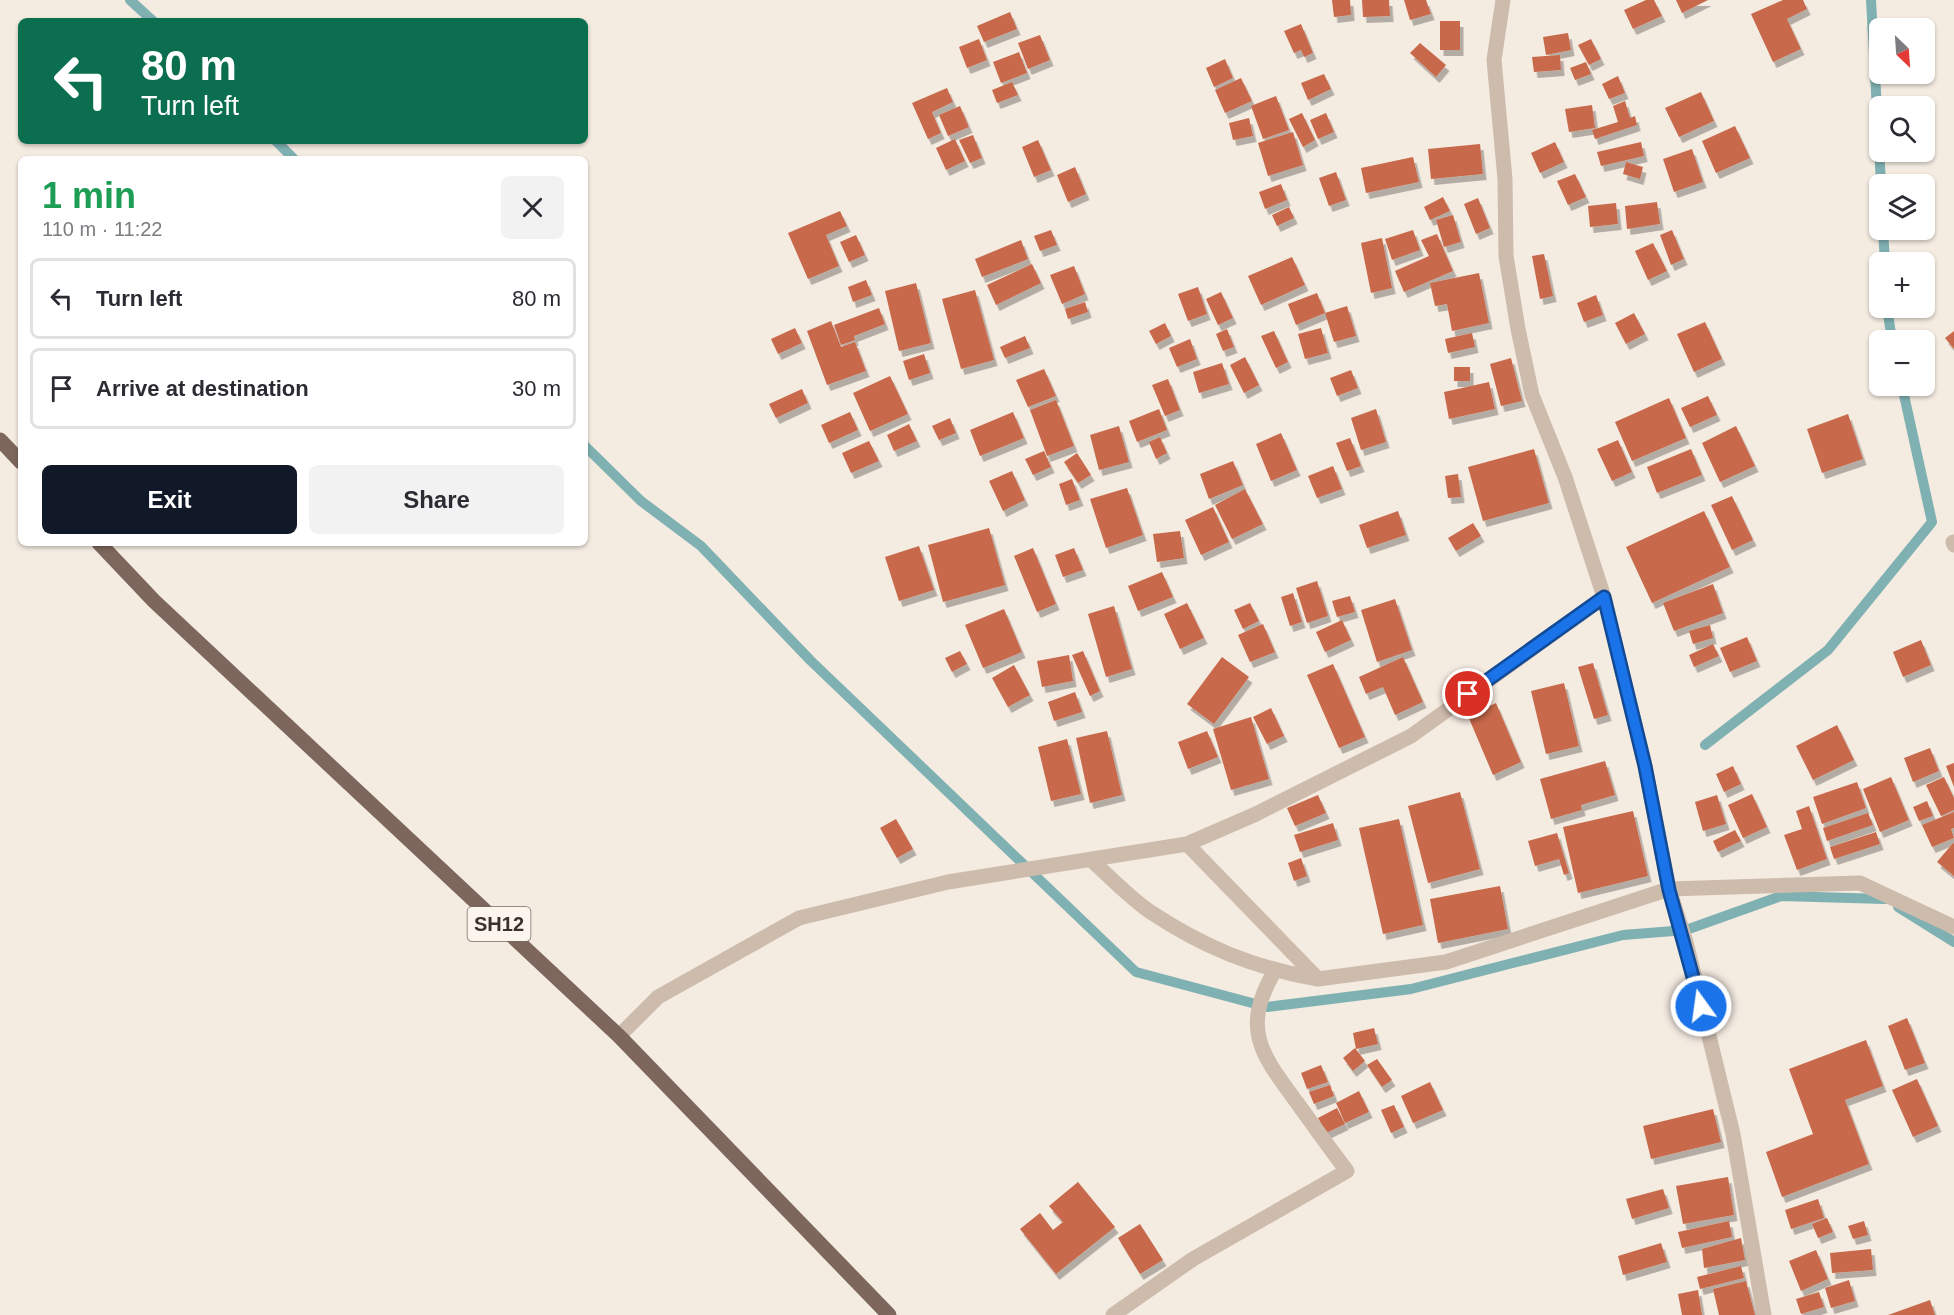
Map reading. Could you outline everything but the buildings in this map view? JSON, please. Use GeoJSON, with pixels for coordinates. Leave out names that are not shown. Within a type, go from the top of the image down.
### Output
{"type":"FeatureCollection","features":[{"type":"Feature","properties":{"kind":"main road"},"geometry":{"type":"LineString","coordinates":[[0,440],[18,459]]}},
{"type":"Feature","properties":{"kind":"main road","name":"SH12"},"geometry":{"type":"LineString","coordinates":[[102,546],[154,601],[619,1036],[889,1315]]}},
{"type":"Feature","properties":{"kind":"street"},"geometry":{"type":"LineString","coordinates":[[1503,0],[1494,60],[1505,179],[1506,256],[1516,319],[1532,395],[1564,477],[1604,597],[1645,766],[1669,890],[1686,942],[1733,1134],[1764,1315]]}},
{"type":"Feature","properties":{"kind":"street"},"geometry":{"type":"LineString","coordinates":[[619,1036],[658,997],[799,918],[948,882],[1187,844],[1256,814],[1410,736],[1604,597]]}},
{"type":"Feature","properties":{"kind":"street"},"geometry":{"type":"LineString","coordinates":[[1187,844],[1318,979]]}},
{"type":"Feature","properties":{"kind":"street"},"geometry":{"type":"LineString","coordinates":[[1090,859],[1148,910],[1207,946],[1274,972],[1318,979],[1446,962],[1669,890],[1860,883],[1954,927]]}},
{"type":"Feature","properties":{"kind":"street"},"geometry":{"type":"LineString","coordinates":[[1113,1315],[1193,1258],[1347,1171],[1264,1058],[1257,1030],[1258,1021],[1262,993],[1274,972]]}},
{"type":"Feature","properties":{"kind":"waterway"},"geometry":{"type":"LineString","coordinates":[[130,0],[150,18]]}},
{"type":"Feature","properties":{"kind":"waterway"},"geometry":{"type":"LineString","coordinates":[[1871,0],[1880,174]]}},
{"type":"Feature","properties":{"kind":"waterway"},"geometry":{"type":"LineString","coordinates":[[279,144],[291,156]]}},
{"type":"Feature","properties":{"kind":"waterway"},"geometry":{"type":"LineString","coordinates":[[1884,240],[1884,252]]}},
{"type":"Feature","properties":{"kind":"waterway"},"geometry":{"type":"LineString","coordinates":[[1889,318],[1890,330]]}},
{"type":"Feature","properties":{"kind":"waterway"},"geometry":{"type":"LineString","coordinates":[[1705,745],[1828,650],[1932,522],[1904,396]]}},
{"type":"Feature","properties":{"kind":"waterway"},"geometry":{"type":"LineString","coordinates":[[588,449],[641,501],[701,546],[810,660],[1136,972],[1267,1007],[1411,989],[1623,935],[1686,930],[1781,896],[1885,899]]}},
{"type":"Feature","properties":{"kind":"waterway"},"geometry":{"type":"LineString","coordinates":[[1898,907],[1954,942]]}},
{"type":"Feature","properties":{"kind":"route"},"geometry":{"type":"LineString","coordinates":[[1468,694],[1604,597],[1645,766],[1669,890],[1686,942],[1701,1006]]}}]}
